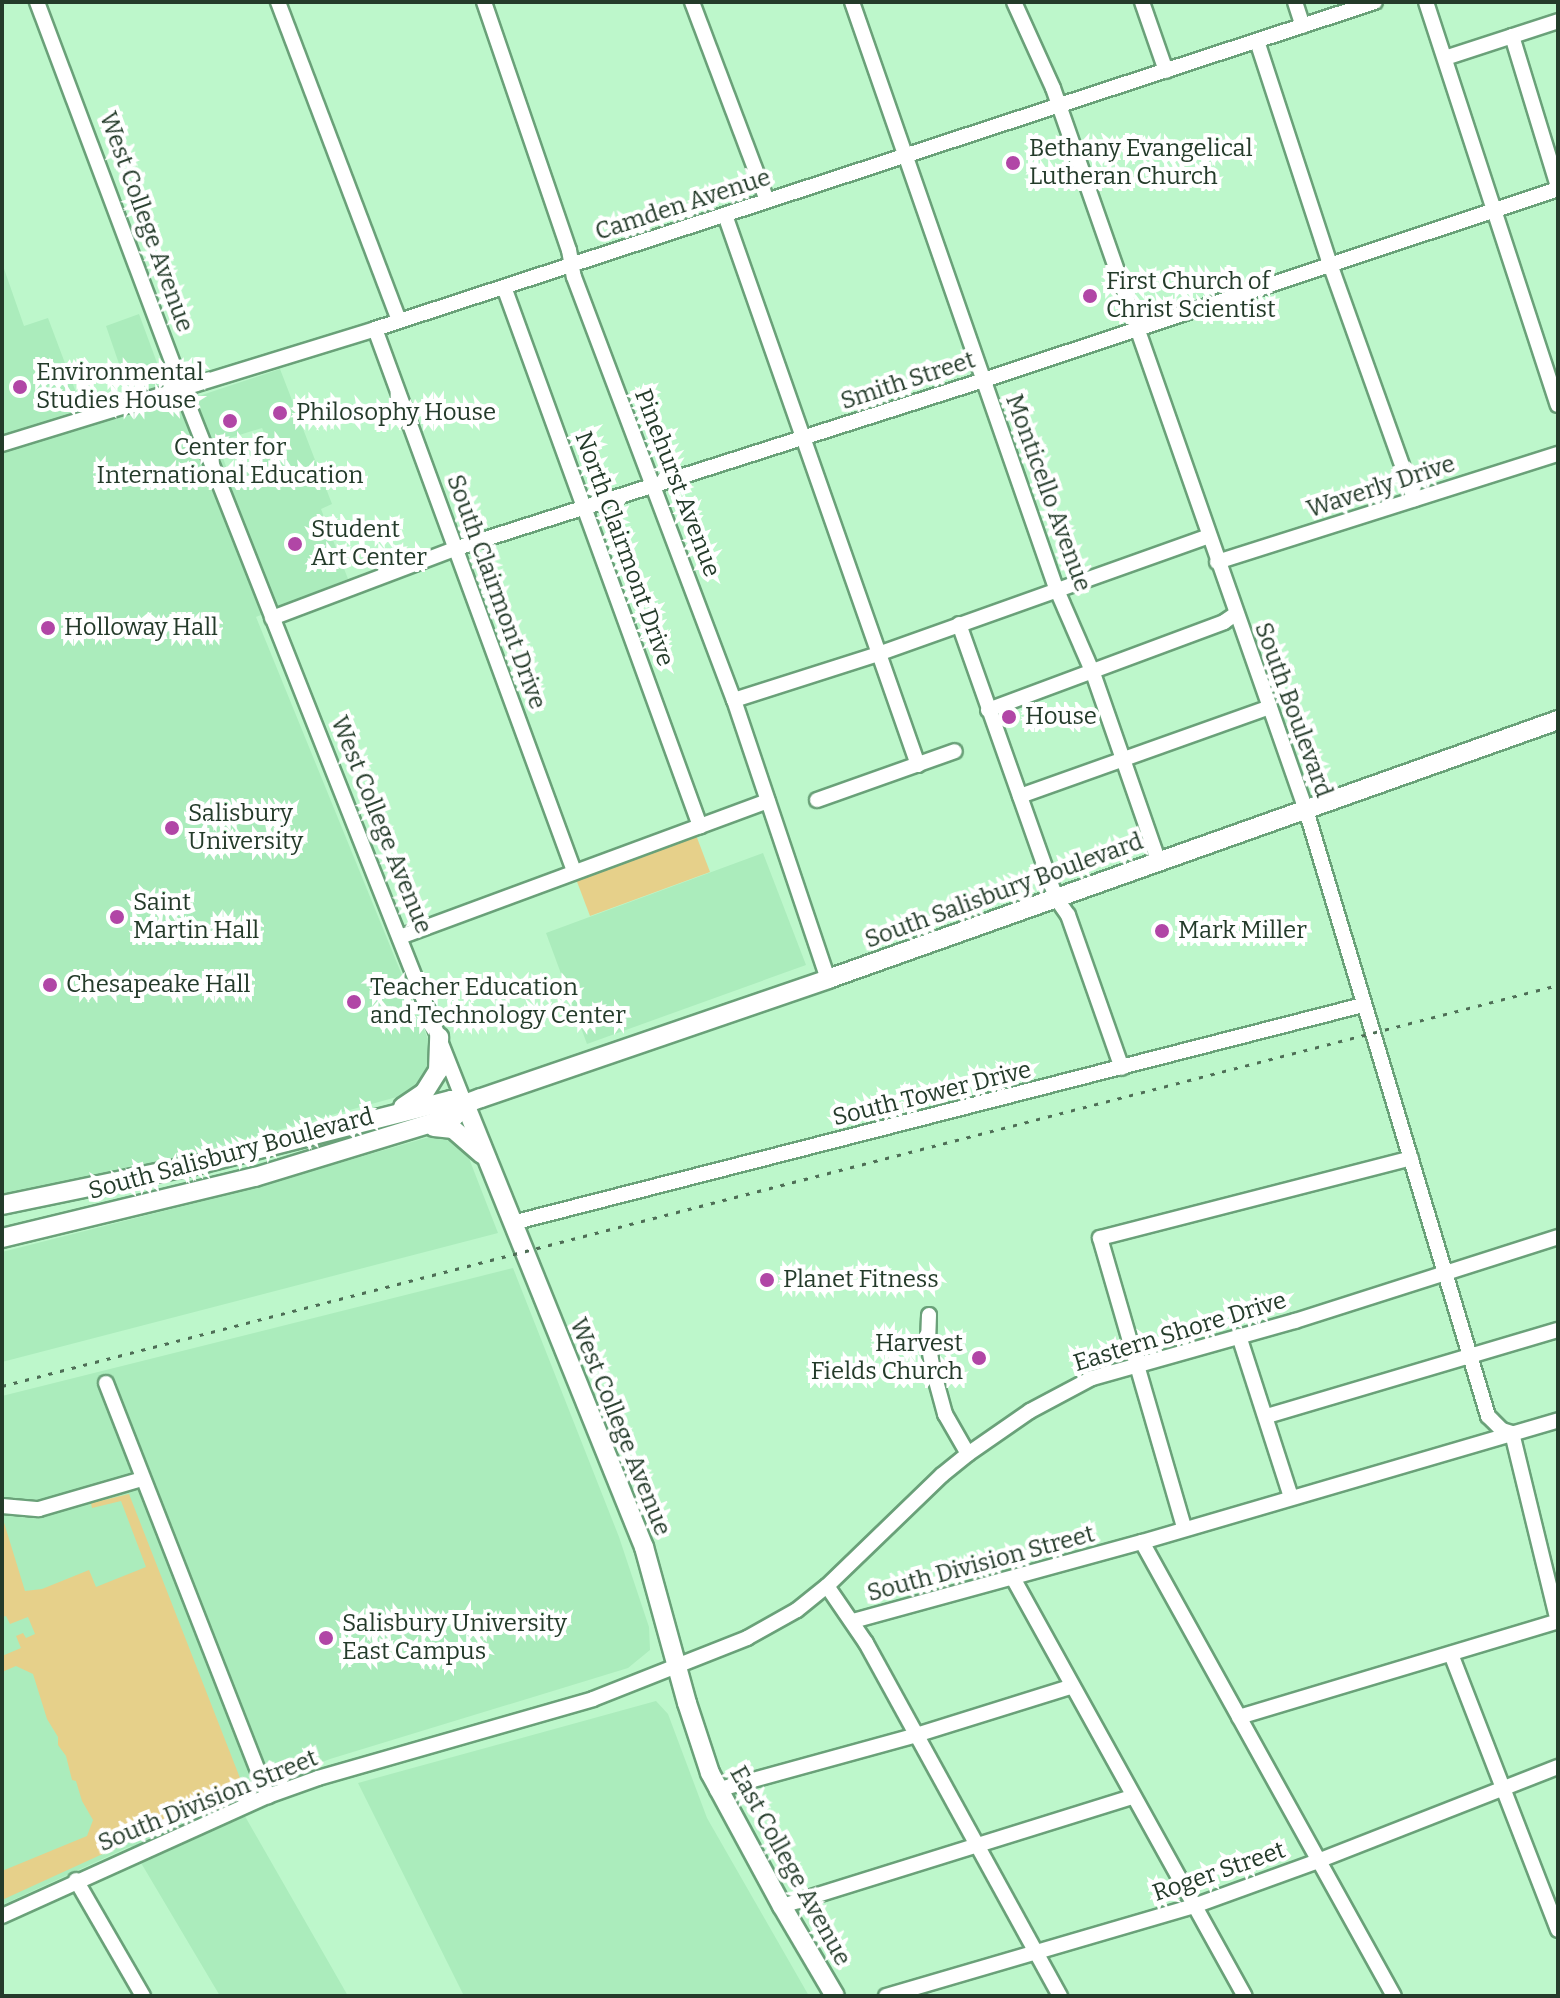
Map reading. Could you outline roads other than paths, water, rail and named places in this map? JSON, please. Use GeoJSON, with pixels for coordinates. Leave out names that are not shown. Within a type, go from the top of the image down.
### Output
{"type":"FeatureCollection","features":[{"type":"Feature","properties":{"kind":"main road","name":"South Salisbury Boulevard"},"geometry":{"type":"LineString","coordinates":[[2,1238],[255,1177],[455,1116],[465,1104],[1558,720]]}},
{"type":"Feature","properties":{"kind":"main road"},"geometry":{"type":"LineString","coordinates":[[392,1115],[424,1093],[438,1071],[439,1037]]}},
{"type":"Feature","properties":{"kind":"main road","name":"South Salisbury Boulevard"},"geometry":{"type":"LineString","coordinates":[[2,1205],[204,1163],[451,1100],[465,1104]]}},
{"type":"Feature","properties":{"kind":"main road","name":"West College Avenue"},"geometry":{"type":"LineString","coordinates":[[465,1104],[635,1523],[678,1666]]}},
{"type":"Feature","properties":{"kind":"main road"},"geometry":{"type":"LineString","coordinates":[[420,1127],[453,1129],[487,1159]]}},
{"type":"Feature","properties":{"kind":"main road"},"geometry":{"type":"LineString","coordinates":[[134,1206],[155,1190],[200,1179],[207,1173],[204,1163]]}},
{"type":"Feature","properties":{"kind":"main road","name":"East College Avenue"},"geometry":{"type":"LineString","coordinates":[[678,1666],[687,1703],[717,1790],[835,1996]]}},
{"type":"Feature","properties":{"kind":"street","name":"West College Avenue"},"geometry":{"type":"LineString","coordinates":[[37,2],[182,389],[465,1104]]}},
{"type":"Feature","properties":{"kind":"street"},"geometry":{"type":"LineString","coordinates":[[278,2],[399,321]]}},
{"type":"Feature","properties":{"kind":"street","name":"Pinehurst Avenue"},"geometry":{"type":"LineString","coordinates":[[484,2],[572,264],[734,700],[828,979]]}},
{"type":"Feature","properties":{"kind":"street"},"geometry":{"type":"LineString","coordinates":[[692,2],[767,200]]}},
{"type":"Feature","properties":{"kind":"street","name":"Monticello Avenue"},"geometry":{"type":"LineString","coordinates":[[852,2],[1056,588],[1093,673],[1159,862]]}},
{"type":"Feature","properties":{"kind":"street","name":"South Boulevard"},"geometry":{"type":"LineString","coordinates":[[1014,2],[1058,105],[1234,615],[1306,810],[1363,1005],[1447,1271],[1488,1416],[1502,1430],[1512,1433]]}},
{"type":"Feature","properties":{"kind":"street"},"geometry":{"type":"LineString","coordinates":[[1142,2],[1166,71]]}},
{"type":"Feature","properties":{"kind":"street"},"geometry":{"type":"LineString","coordinates":[[1295,2],[1303,26]]}},
{"type":"Feature","properties":{"kind":"street","name":"Camden Avenue"},"geometry":{"type":"LineString","coordinates":[[2,444],[375,329],[1375,2]]}},
{"type":"Feature","properties":{"kind":"street"},"geometry":{"type":"LineString","coordinates":[[1426,2],[1497,210],[1558,405]]}},
{"type":"Feature","properties":{"kind":"street"},"geometry":{"type":"LineString","coordinates":[[1445,58],[1558,21]]}},
{"type":"Feature","properties":{"kind":"street"},"geometry":{"type":"LineString","coordinates":[[1512,36],[1558,188]]}},
{"type":"Feature","properties":{"kind":"street"},"geometry":{"type":"LineString","coordinates":[[1257,41],[1330,264],[1414,499]]}},
{"type":"Feature","properties":{"kind":"street","name":"Smith Street"},"geometry":{"type":"LineString","coordinates":[[272,618],[457,548],[984,380],[1558,188]]}},
{"type":"Feature","properties":{"kind":"street"},"geometry":{"type":"LineString","coordinates":[[725,215],[918,765]]}},
{"type":"Feature","properties":{"kind":"street","name":"North Clairmont Drive"},"geometry":{"type":"LineString","coordinates":[[504,287],[700,826]]}},
{"type":"Feature","properties":{"kind":"street","name":"South Clairmont Drive"},"geometry":{"type":"LineString","coordinates":[[375,329],[574,871]]}},
{"type":"Feature","properties":{"kind":"street","name":"Waverly Drive"},"geometry":{"type":"LineString","coordinates":[[1217,562],[1558,454]]}},
{"type":"Feature","properties":{"kind":"street"},"geometry":{"type":"LineString","coordinates":[[734,700],[878,654],[1056,588],[1207,537]]}},
{"type":"Feature","properties":{"kind":"street"},"geometry":{"type":"LineString","coordinates":[[988,710],[1093,673],[1224,622],[1234,615]]}},
{"type":"Feature","properties":{"kind":"street"},"geometry":{"type":"LineString","coordinates":[[959,624],[1056,898],[1073,930],[1122,1068]]}},
{"type":"Feature","properties":{"kind":"street"},"geometry":{"type":"LineString","coordinates":[[1020,796],[1270,707]]}},
{"type":"Feature","properties":{"kind":"street"},"geometry":{"type":"LineString","coordinates":[[817,800],[955,751]]}},
{"type":"Feature","properties":{"kind":"street"},"geometry":{"type":"LineString","coordinates":[[400,937],[768,801]]}},
{"type":"Feature","properties":{"kind":"street","name":"South Tower Drive"},"geometry":{"type":"LineString","coordinates":[[512,1223],[1363,1005]]}},
{"type":"Feature","properties":{"kind":"street"},"geometry":{"type":"LineString","coordinates":[[1184,1527],[1100,1238],[1411,1158]]}},
{"type":"Feature","properties":{"kind":"street","name":"Eastern Shore Drive"},"geometry":{"type":"LineString","coordinates":[[827,1586],[942,1475],[968,1454],[1062,1392],[1137,1364],[1239,1336],[1558,1237]]}},
{"type":"Feature","properties":{"kind":"street"},"geometry":{"type":"LineString","coordinates":[[929,1315],[928,1342],[945,1414],[968,1454]]}},
{"type":"Feature","properties":{"kind":"street"},"geometry":{"type":"LineString","coordinates":[[1267,1416],[1558,1330]]}},
{"type":"Feature","properties":{"kind":"street"},"geometry":{"type":"LineString","coordinates":[[1239,1336],[1291,1497]]}},
{"type":"Feature","properties":{"kind":"street"},"geometry":{"type":"LineString","coordinates":[[106,1383],[268,1796]]}},
{"type":"Feature","properties":{"kind":"street","name":"South Division Street"},"geometry":{"type":"LineString","coordinates":[[2,1916],[268,1796],[318,1778],[593,1699],[678,1666],[758,1632],[797,1610],[827,1586],[853,1621],[1142,1542],[1184,1527],[1558,1420]]}},
{"type":"Feature","properties":{"kind":"street"},"geometry":{"type":"LineString","coordinates":[[1239,1717],[1558,1621],[1512,1433]]}},
{"type":"Feature","properties":{"kind":"street"},"geometry":{"type":"LineString","coordinates":[[2,1506],[39,1509],[142,1479]]}},
{"type":"Feature","properties":{"kind":"street"},"geometry":{"type":"LineString","coordinates":[[1142,1542],[1394,1996]]}},
{"type":"Feature","properties":{"kind":"street"},"geometry":{"type":"LineString","coordinates":[[1013,1578],[1070,1687],[1245,1996]]}},
{"type":"Feature","properties":{"kind":"street"},"geometry":{"type":"LineString","coordinates":[[853,1621],[1060,1996]]}},
{"type":"Feature","properties":{"kind":"street"},"geometry":{"type":"LineString","coordinates":[[1451,1654],[1558,1930]]}},
{"type":"Feature","properties":{"kind":"street"},"geometry":{"type":"LineString","coordinates":[[717,1790],[916,1735],[1070,1687]]}},
{"type":"Feature","properties":{"kind":"street","name":"Roger Street"},"geometry":{"type":"LineString","coordinates":[[886,1996],[1194,1906],[1558,1767]]}},
{"type":"Feature","properties":{"kind":"street"},"geometry":{"type":"LineString","coordinates":[[782,1906],[1132,1797]]}},
{"type":"Feature","properties":{"kind":"street"},"geometry":{"type":"LineString","coordinates":[[76,1880],[143,1996]]}},
{"type":"Feature","properties":{"kind":"railway"},"geometry":{"type":"LineString","coordinates":[[2,1386],[1558,985]]}},
{"type":"Feature","properties":{"kind":"place","name":"Bethany Evangelical Lutheran Church"},"geometry":{"type":"Point","coordinates":[1013,163]}},
{"type":"Feature","properties":{"kind":"place","name":"First Church of Christ Scientist"},"geometry":{"type":"Point","coordinates":[1090,296]}},
{"type":"Feature","properties":{"kind":"place","name":"Environmental Studies House"},"geometry":{"type":"Point","coordinates":[20,387]}},
{"type":"Feature","properties":{"kind":"place","name":"Philosophy House"},"geometry":{"type":"Point","coordinates":[280,413]}},
{"type":"Feature","properties":{"kind":"place","name":"Center for International Education"},"geometry":{"type":"Point","coordinates":[230,421]}},
{"type":"Feature","properties":{"kind":"place","name":"Student Art Center"},"geometry":{"type":"Point","coordinates":[295,544]}},
{"type":"Feature","properties":{"kind":"place","name":"Holloway Hall"},"geometry":{"type":"Point","coordinates":[48,628]}},
{"type":"Feature","properties":{"kind":"place","name":"House"},"geometry":{"type":"Point","coordinates":[1009,717]}},
{"type":"Feature","properties":{"kind":"place","name":"Salisbury University"},"geometry":{"type":"Point","coordinates":[172,828]}},
{"type":"Feature","properties":{"kind":"place","name":"Saint Martin Hall"},"geometry":{"type":"Point","coordinates":[117,917]}},
{"type":"Feature","properties":{"kind":"place","name":"Mark Miller"},"geometry":{"type":"Point","coordinates":[1162,931]}},
{"type":"Feature","properties":{"kind":"place","name":"Chesapeake Hall"},"geometry":{"type":"Point","coordinates":[50,985]}},
{"type":"Feature","properties":{"kind":"place","name":"Teacher Education and Technology Center"},"geometry":{"type":"Point","coordinates":[354,1002]}},
{"type":"Feature","properties":{"kind":"place","name":"Planet Fitness"},"geometry":{"type":"Point","coordinates":[767,1280]}},
{"type":"Feature","properties":{"kind":"place","name":"Harvest Fields Church"},"geometry":{"type":"Point","coordinates":[979,1358]}},
{"type":"Feature","properties":{"kind":"place","name":"Salisbury University East Campus"},"geometry":{"type":"Point","coordinates":[326,1638]}}]}
